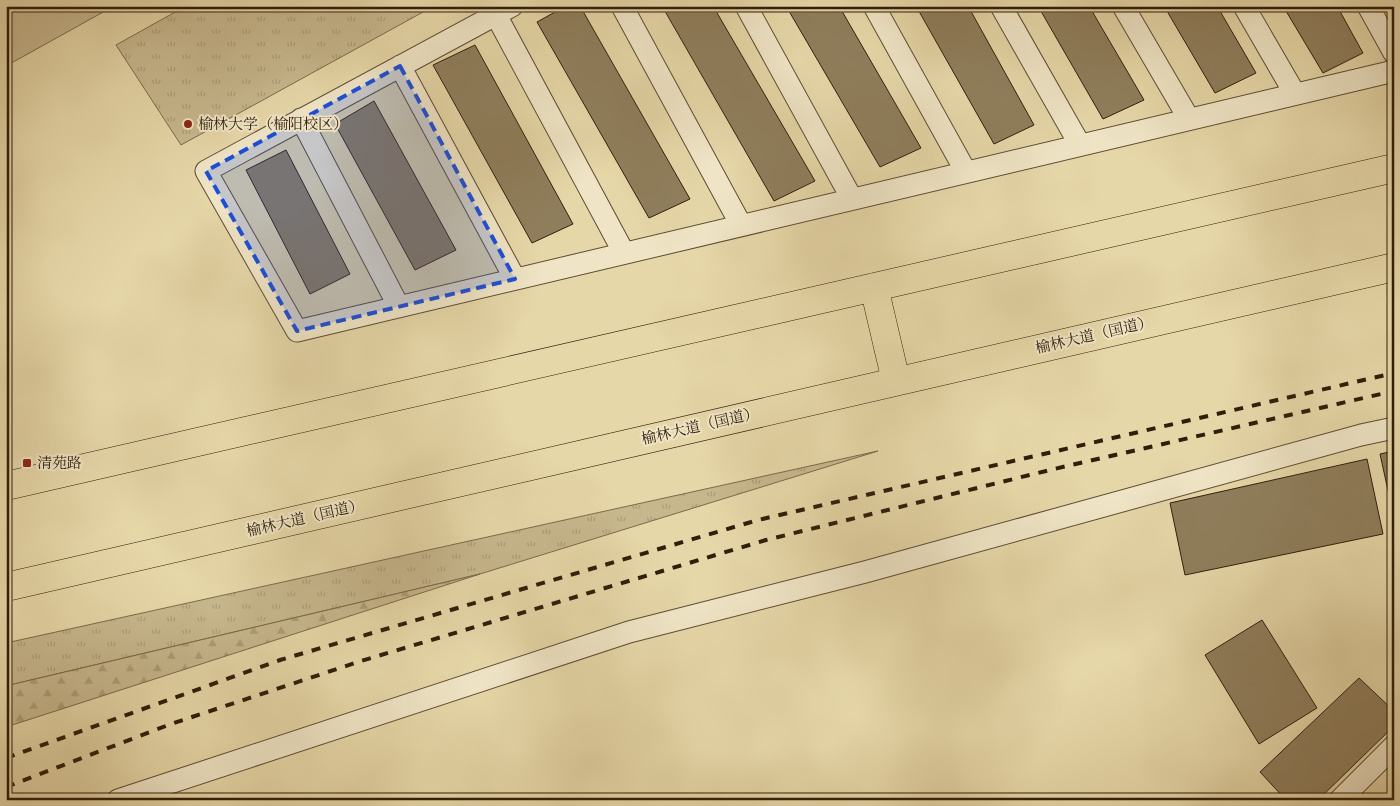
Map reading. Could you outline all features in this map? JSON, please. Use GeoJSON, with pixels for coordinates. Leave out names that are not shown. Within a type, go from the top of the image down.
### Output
{"type":"FeatureCollection","features":[{"type":"Feature","properties":{"kind":"highway"},"geometry":{"type":"LineString","coordinates":[[6,486],[1394,168]]}},
{"type":"Feature","properties":{"kind":"highway","name":"榆林大道（国道）"},"geometry":{"type":"LineString","coordinates":[[6,588],[1394,267]]}},
{"type":"Feature","properties":{"kind":"highway"},"geometry":{"type":"LineString","coordinates":[[874,287],[896,381]]}},
{"type":"Feature","properties":{"kind":"street"},"geometry":{"type":"LineString","coordinates":[[622,6],[741,225]]}},
{"type":"Feature","properties":{"kind":"street"},"geometry":{"type":"LineString","coordinates":[[746,6],[852,199]]}},
{"type":"Feature","properties":{"kind":"street"},"geometry":{"type":"LineString","coordinates":[[874,6],[966,172]]}},
{"type":"Feature","properties":{"kind":"street"},"geometry":{"type":"LineString","coordinates":[[1001,6],[1080,145]]}},
{"type":"Feature","properties":{"kind":"street"},"geometry":{"type":"LineString","coordinates":[[1123,6],[1189,119]]}},
{"type":"Feature","properties":{"kind":"street"},"geometry":{"type":"LineString","coordinates":[[1244,6],[1295,94]]}},
{"type":"Feature","properties":{"kind":"street"},"geometry":{"type":"LineString","coordinates":[[1368,6],[1394,53]]}},
{"type":"Feature","properties":{"kind":"street"},"geometry":{"type":"LineString","coordinates":[[624,253],[504,11],[206,171],[297,331],[1394,71]]}},
{"type":"Feature","properties":{"kind":"street"},"geometry":{"type":"LineString","coordinates":[[400,66],[515,279]]}},
{"type":"Feature","properties":{"kind":"street"},"geometry":{"type":"LineString","coordinates":[[300,120],[399,307]]}},
{"type":"Feature","properties":{"kind":"street"},"geometry":{"type":"LineString","coordinates":[[118,800],[629,632],[864,572],[1361,435],[1394,428]]}},
{"type":"Feature","properties":{"kind":"street"},"geometry":{"type":"LineString","coordinates":[[1340,800],[1394,746]]}},
{"type":"Feature","properties":{"kind":"highlighted area"},"geometry":{"type":"Polygon","coordinates":[[[400,66],[515,279],[297,331],[206,171],[400,66]]]}},
{"type":"Feature","properties":{"kind":"green space"},"geometry":{"type":"Polygon","coordinates":[[[6,6],[114,6],[6,66],[6,6]]]}},
{"type":"Feature","properties":{"kind":"green space","name":"榆林大学（榆阳校区）"},"geometry":{"type":"Polygon","coordinates":[[[186,6],[434,6],[181,145],[116,45],[186,6]]]}},
{"type":"Feature","properties":{"kind":"green space"},"geometry":{"type":"Polygon","coordinates":[[[878,451],[480,574],[6,687],[6,643],[878,451]]]}},
{"type":"Feature","properties":{"kind":"green space"},"geometry":{"type":"Polygon","coordinates":[[[480,574],[6,727],[6,687],[14,684],[480,574]]]}},
{"type":"Feature","properties":{"kind":"building"},"geometry":{"type":"Polygon","coordinates":[[[566,6],[580,6],[690,199],[649,218],[537,22],[566,6]]]}},
{"type":"Feature","properties":{"kind":"building"},"geometry":{"type":"Polygon","coordinates":[[[662,6],[713,6],[815,181],[774,201],[662,6]]]}},
{"type":"Feature","properties":{"kind":"building"},"geometry":{"type":"Polygon","coordinates":[[[786,6],[839,6],[921,148],[880,167],[786,6]]]}},
{"type":"Feature","properties":{"kind":"building"},"geometry":{"type":"Polygon","coordinates":[[[916,6],[968,6],[1034,125],[994,144],[916,6]]]}},
{"type":"Feature","properties":{"kind":"building"},"geometry":{"type":"Polygon","coordinates":[[[1038,6],[1089,6],[1144,100],[1103,119],[1038,6]]]}},
{"type":"Feature","properties":{"kind":"building"},"geometry":{"type":"Polygon","coordinates":[[[1164,6],[1217,6],[1256,73],[1215,93],[1164,6]]]}},
{"type":"Feature","properties":{"kind":"building"},"geometry":{"type":"Polygon","coordinates":[[[1283,6],[1337,6],[1363,53],[1323,73],[1283,6]]]}},
{"type":"Feature","properties":{"kind":"building"},"geometry":{"type":"Polygon","coordinates":[[[475,45],[573,224],[532,243],[433,65],[475,45]]]}},
{"type":"Feature","properties":{"kind":"building"},"geometry":{"type":"Polygon","coordinates":[[[374,101],[456,250],[415,270],[335,124],[374,101]]]}},
{"type":"Feature","properties":{"kind":"building"},"geometry":{"type":"Polygon","coordinates":[[[286,150],[350,274],[310,294],[246,170],[286,150]]]}},
{"type":"Feature","properties":{"kind":"building"},"geometry":{"type":"Polygon","coordinates":[[[1394,451],[1394,518],[1380,454],[1394,451]]]}},
{"type":"Feature","properties":{"kind":"building"},"geometry":{"type":"Polygon","coordinates":[[[1367,459],[1383,534],[1185,575],[1170,503],[1367,459]]]}},
{"type":"Feature","properties":{"kind":"building"},"geometry":{"type":"Polygon","coordinates":[[[1262,620],[1317,708],[1259,744],[1205,655],[1262,620]]]}},
{"type":"Feature","properties":{"kind":"building"},"geometry":{"type":"Polygon","coordinates":[[[1359,678],[1394,711],[1394,726],[1318,800],[1286,800],[1260,772],[1359,678]]]}},
{"type":"Feature","properties":{"kind":"railway"},"geometry":{"type":"LineString","coordinates":[[6,758],[280,660],[758,520],[1394,373]]}},
{"type":"Feature","properties":{"kind":"railway"},"geometry":{"type":"LineString","coordinates":[[6,787],[171,724],[361,661],[766,540],[1054,469],[1394,391]]}},
{"type":"Feature","properties":{"kind":"place","name":"榆林大学（榆阳校区）"},"geometry":{"type":"Point","coordinates":[188,124]}},
{"type":"Feature","properties":{"kind":"place","name":"清苑路"},"geometry":{"type":"Point","coordinates":[27,463]}}]}
